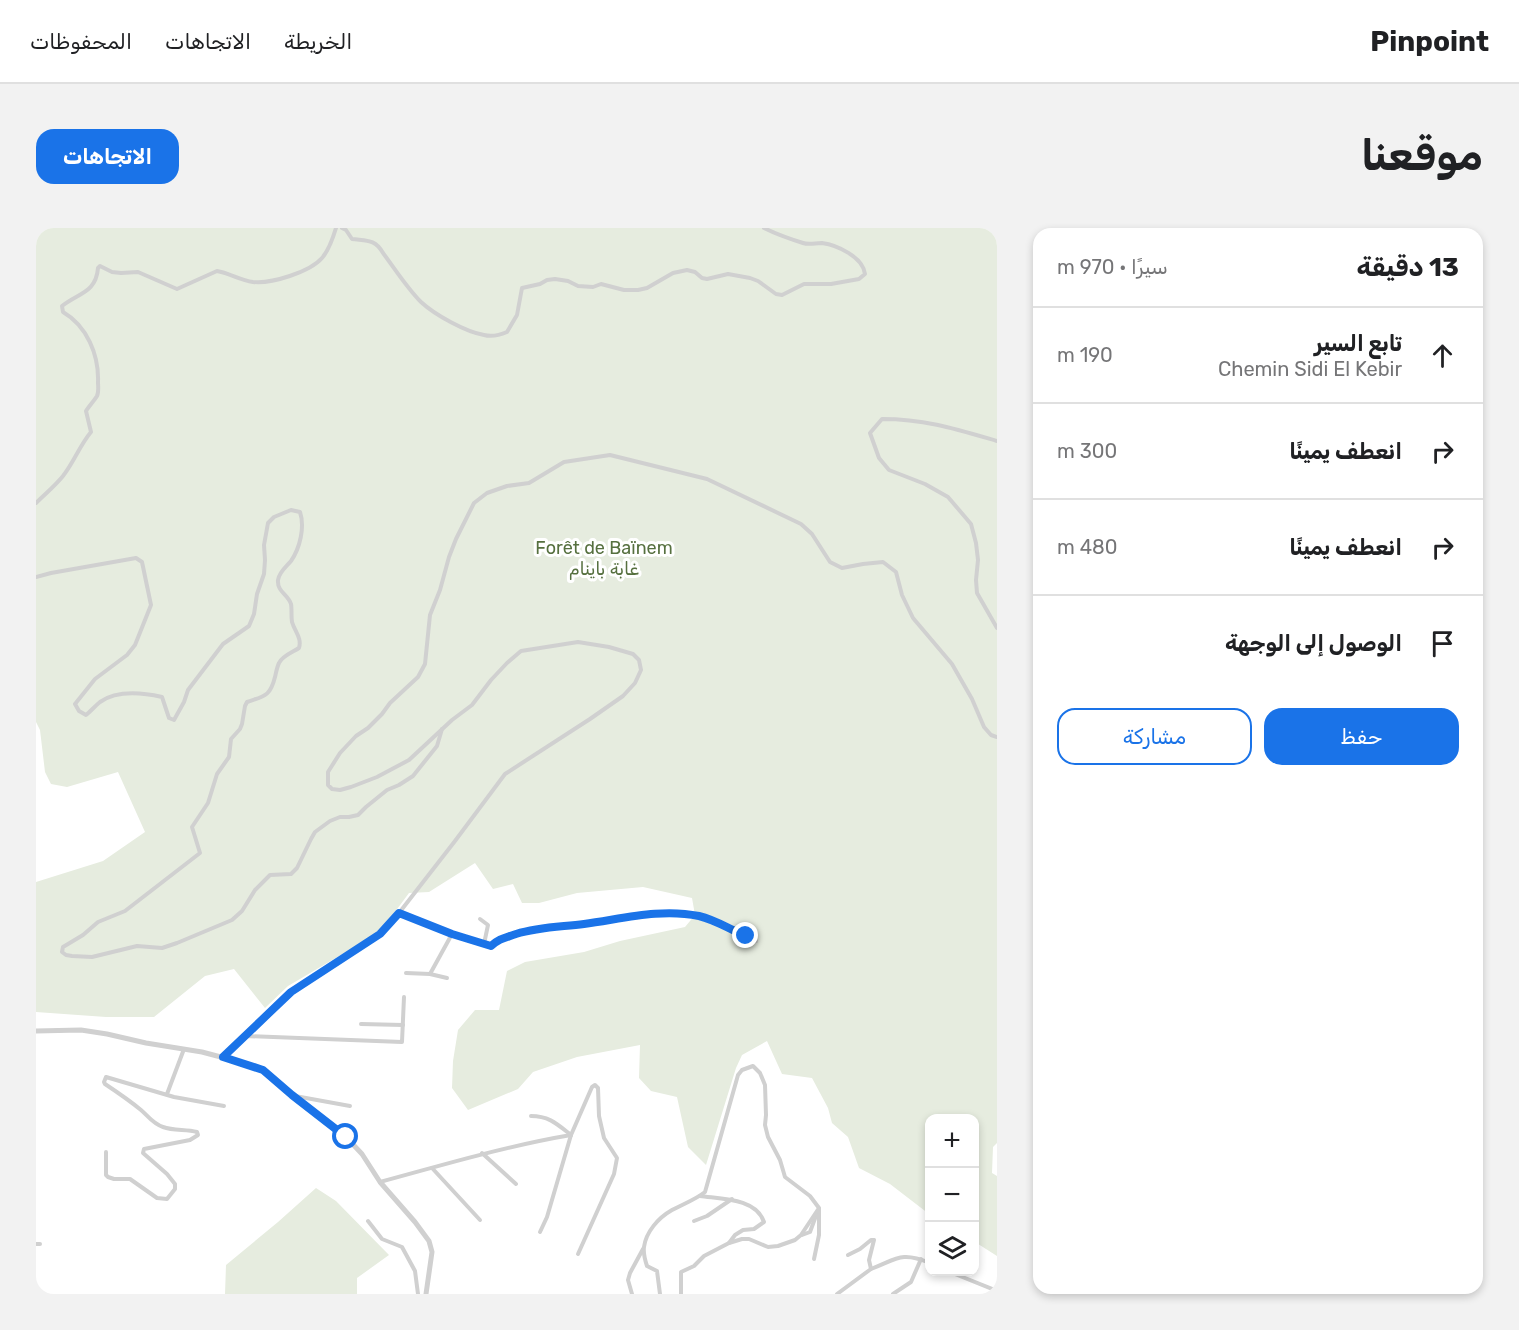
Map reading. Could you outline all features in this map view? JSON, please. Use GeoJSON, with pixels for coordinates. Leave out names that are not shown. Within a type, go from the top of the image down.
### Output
{"type":"FeatureCollection","features":[{"type":"Feature","properties":{"kind":"street"},"geometry":{"type":"LineString","coordinates":[[36,503],[62,477],[91,432],[86,411],[98,394],[98,373],[94,351],[80,327],[63,312],[63,306],[89,290],[98,275],[100,266],[112,272],[138,272],[177,289],[217,271],[256,283],[307,269],[321,260],[328,250],[336,228]]}},
{"type":"Feature","properties":{"kind":"street"},"geometry":{"type":"LineString","coordinates":[[342,228],[352,239],[371,241],[379,245],[421,302],[439,316],[484,335],[498,336],[507,332],[517,315],[522,288],[547,280],[568,281],[579,286],[593,287],[601,284],[624,290],[638,290],[672,273],[687,270],[708,279],[728,274],[750,278],[776,294],[782,295],[804,284],[831,284],[859,279],[865,274],[864,267],[841,248],[822,243],[806,244],[764,228]]}},
{"type":"Feature","properties":{"kind":"street"},"geometry":{"type":"LineString","coordinates":[[997,441],[944,425],[907,419],[882,418],[870,433],[879,458],[890,470],[925,484],[948,497],[971,524],[978,560],[977,593],[997,628]]}},
{"type":"Feature","properties":{"kind":"street"},"geometry":{"type":"LineString","coordinates":[[223,1057],[291,992],[380,934],[399,913],[505,774],[623,696],[635,683],[641,670],[639,660],[633,654],[609,647],[578,642],[521,651],[491,680],[472,705],[409,760],[377,777],[340,790],[332,789],[328,785],[328,772],[340,753],[418,677],[425,664],[430,615],[449,557],[474,503],[487,493],[507,486],[529,483],[564,462],[610,455],[707,479],[782,514],[801,524],[812,534],[830,562],[842,568],[884,562],[896,572],[902,595],[914,618],[952,664],[972,699],[984,727],[991,735],[997,737]]}},
{"type":"Feature","properties":{"kind":"street"},"geometry":{"type":"LineString","coordinates":[[36,578],[51,573],[136,558],[142,562],[151,605],[135,645],[127,655],[95,679],[75,704],[79,711],[86,715],[102,701],[117,695],[146,694],[162,697],[169,718],[174,720],[188,690],[223,644],[249,626],[264,574],[266,560],[264,545],[268,523],[274,517],[291,510],[300,512],[302,520],[297,549],[292,560],[279,576],[278,583],[280,590],[291,602],[292,623],[301,642],[299,648],[281,659],[269,692],[265,696],[248,702],[245,706],[242,724],[231,739],[229,757],[217,774],[208,803],[192,826],[200,853],[124,911],[98,922],[83,935],[63,947],[62,952],[66,955],[92,957],[137,946],[162,948],[232,920],[242,911],[255,890],[270,875],[291,874],[297,868],[315,832],[330,820],[358,815],[387,790],[412,776],[437,746],[442,729]]}},
{"type":"Feature","properties":{"kind":"street"},"geometry":{"type":"LineString","coordinates":[[399,913],[452,934],[491,946],[499,939],[548,926],[586,924],[645,914],[698,916],[712,920],[756,941]]}},
{"type":"Feature","properties":{"kind":"street"},"geometry":{"type":"LineString","coordinates":[[480,919],[488,926],[484,944]]}},
{"type":"Feature","properties":{"kind":"street"},"geometry":{"type":"LineString","coordinates":[[430,974],[452,934]]}},
{"type":"Feature","properties":{"kind":"street"},"geometry":{"type":"LineString","coordinates":[[406,973],[430,974],[447,978]]}},
{"type":"Feature","properties":{"kind":"street"},"geometry":{"type":"LineString","coordinates":[[245,1036],[402,1042],[404,997]]}},
{"type":"Feature","properties":{"kind":"street"},"geometry":{"type":"LineString","coordinates":[[362,1024],[403,1025]]}},
{"type":"Feature","properties":{"kind":"street"},"geometry":{"type":"LineString","coordinates":[[36,1031],[81,1030],[106,1034],[202,1052],[263,1070],[346,1137],[362,1154],[380,1182],[429,1241],[432,1252],[426,1294]]}},
{"type":"Feature","properties":{"kind":"street"},"geometry":{"type":"LineString","coordinates":[[167,1094],[184,1049]]}},
{"type":"Feature","properties":{"kind":"street"},"geometry":{"type":"LineString","coordinates":[[632,1294],[628,1280],[630,1273],[652,1228],[662,1216],[705,1192],[738,1075],[742,1070],[753,1066],[760,1073],[765,1085],[765,1125],[785,1177],[810,1196],[819,1208],[819,1235],[814,1259]]}},
{"type":"Feature","properties":{"kind":"street"},"geometry":{"type":"LineString","coordinates":[[106,1152],[106,1175],[108,1177],[130,1179],[157,1198],[167,1199],[175,1184],[143,1153],[144,1149],[190,1140],[197,1137],[198,1133],[162,1127],[152,1122],[141,1110],[105,1084],[106,1077],[174,1097],[224,1106]]}},
{"type":"Feature","properties":{"kind":"street"},"geometry":{"type":"LineString","coordinates":[[540,1232],[547,1217],[571,1135],[592,1087],[597,1086],[598,1116],[604,1138],[617,1158],[614,1173],[578,1254]]}},
{"type":"Feature","properties":{"kind":"street"},"geometry":{"type":"LineString","coordinates":[[292,1095],[350,1106]]}},
{"type":"Feature","properties":{"kind":"street"},"geometry":{"type":"LineString","coordinates":[[531,1116],[541,1116],[555,1122],[571,1135]]}},
{"type":"Feature","properties":{"kind":"street"},"geometry":{"type":"LineString","coordinates":[[380,1182],[529,1142],[571,1135]]}},
{"type":"Feature","properties":{"kind":"street"},"geometry":{"type":"LineString","coordinates":[[482,1154],[516,1184]]}},
{"type":"Feature","properties":{"kind":"street"},"geometry":{"type":"LineString","coordinates":[[432,1168],[480,1220]]}},
{"type":"Feature","properties":{"kind":"street"},"geometry":{"type":"LineString","coordinates":[[700,1196],[733,1199],[761,1215],[764,1222],[754,1229],[743,1230],[729,1243]]}},
{"type":"Feature","properties":{"kind":"street"},"geometry":{"type":"LineString","coordinates":[[693,1221],[707,1216],[733,1199]]}},
{"type":"Feature","properties":{"kind":"street"},"geometry":{"type":"LineString","coordinates":[[681,1294],[681,1272],[694,1266],[704,1256],[729,1243],[749,1239],[768,1248],[789,1243],[810,1232],[819,1208]]}},
{"type":"Feature","properties":{"kind":"street"},"geometry":{"type":"LineString","coordinates":[[368,1221],[382,1239],[402,1246],[416,1271],[418,1294]]}},
{"type":"Feature","properties":{"kind":"street"},"geometry":{"type":"LineString","coordinates":[[848,1255],[860,1249],[871,1239],[874,1240],[869,1260],[871,1269]]}},
{"type":"Feature","properties":{"kind":"street"},"geometry":{"type":"LineString","coordinates":[[643,1249],[647,1266],[657,1271],[660,1294]]}},
{"type":"Feature","properties":{"kind":"street"},"geometry":{"type":"LineString","coordinates":[[837,1294],[871,1269],[900,1257],[925,1261]]}},
{"type":"Feature","properties":{"kind":"street"},"geometry":{"type":"LineString","coordinates":[[893,1294],[911,1282],[921,1259]]}},
{"type":"Feature","properties":{"kind":"street"},"geometry":{"type":"LineString","coordinates":[[960,1276],[997,1291]]}},
{"type":"Feature","properties":{"kind":"green space","name":"Forêt de Baïnem غابة باينام"},"geometry":{"type":"Polygon","coordinates":[[[36,228],[997,228],[997,1143],[993,1147],[992,1173],[997,1176],[997,1256],[979,1245],[979,1114],[925,1114],[925,1211],[890,1184],[859,1168],[848,1137],[832,1123],[828,1108],[812,1078],[782,1074],[767,1041],[742,1055],[706,1165],[688,1147],[677,1097],[651,1091],[639,1078],[640,1045],[577,1057],[533,1072],[518,1089],[468,1110],[452,1088],[458,1030],[475,1010],[499,1010],[507,971],[525,962],[584,952],[620,941],[685,927],[695,915],[692,898],[643,887],[577,893],[539,903],[522,903],[513,884],[493,889],[475,863],[429,892],[409,893],[380,932],[288,986],[265,1008],[234,969],[205,976],[154,1017],[106,1017],[36,1012],[36,882],[103,861],[145,832],[118,772],[67,787],[51,784],[45,772],[40,730],[36,722],[36,228]]]}},
{"type":"Feature","properties":{"kind":"green space"},"geometry":{"type":"Polygon","coordinates":[[[316,1188],[336,1201],[389,1255],[357,1278],[357,1294],[225,1294],[226,1265],[316,1188]]]}},
{"type":"Feature","properties":{"kind":"route"},"geometry":{"type":"LineString","coordinates":[[346,1137],[263,1070],[223,1057],[291,992],[380,934],[399,913],[452,934],[491,946],[499,939],[548,926],[586,924],[645,914],[698,916],[746,936]]}}]}
